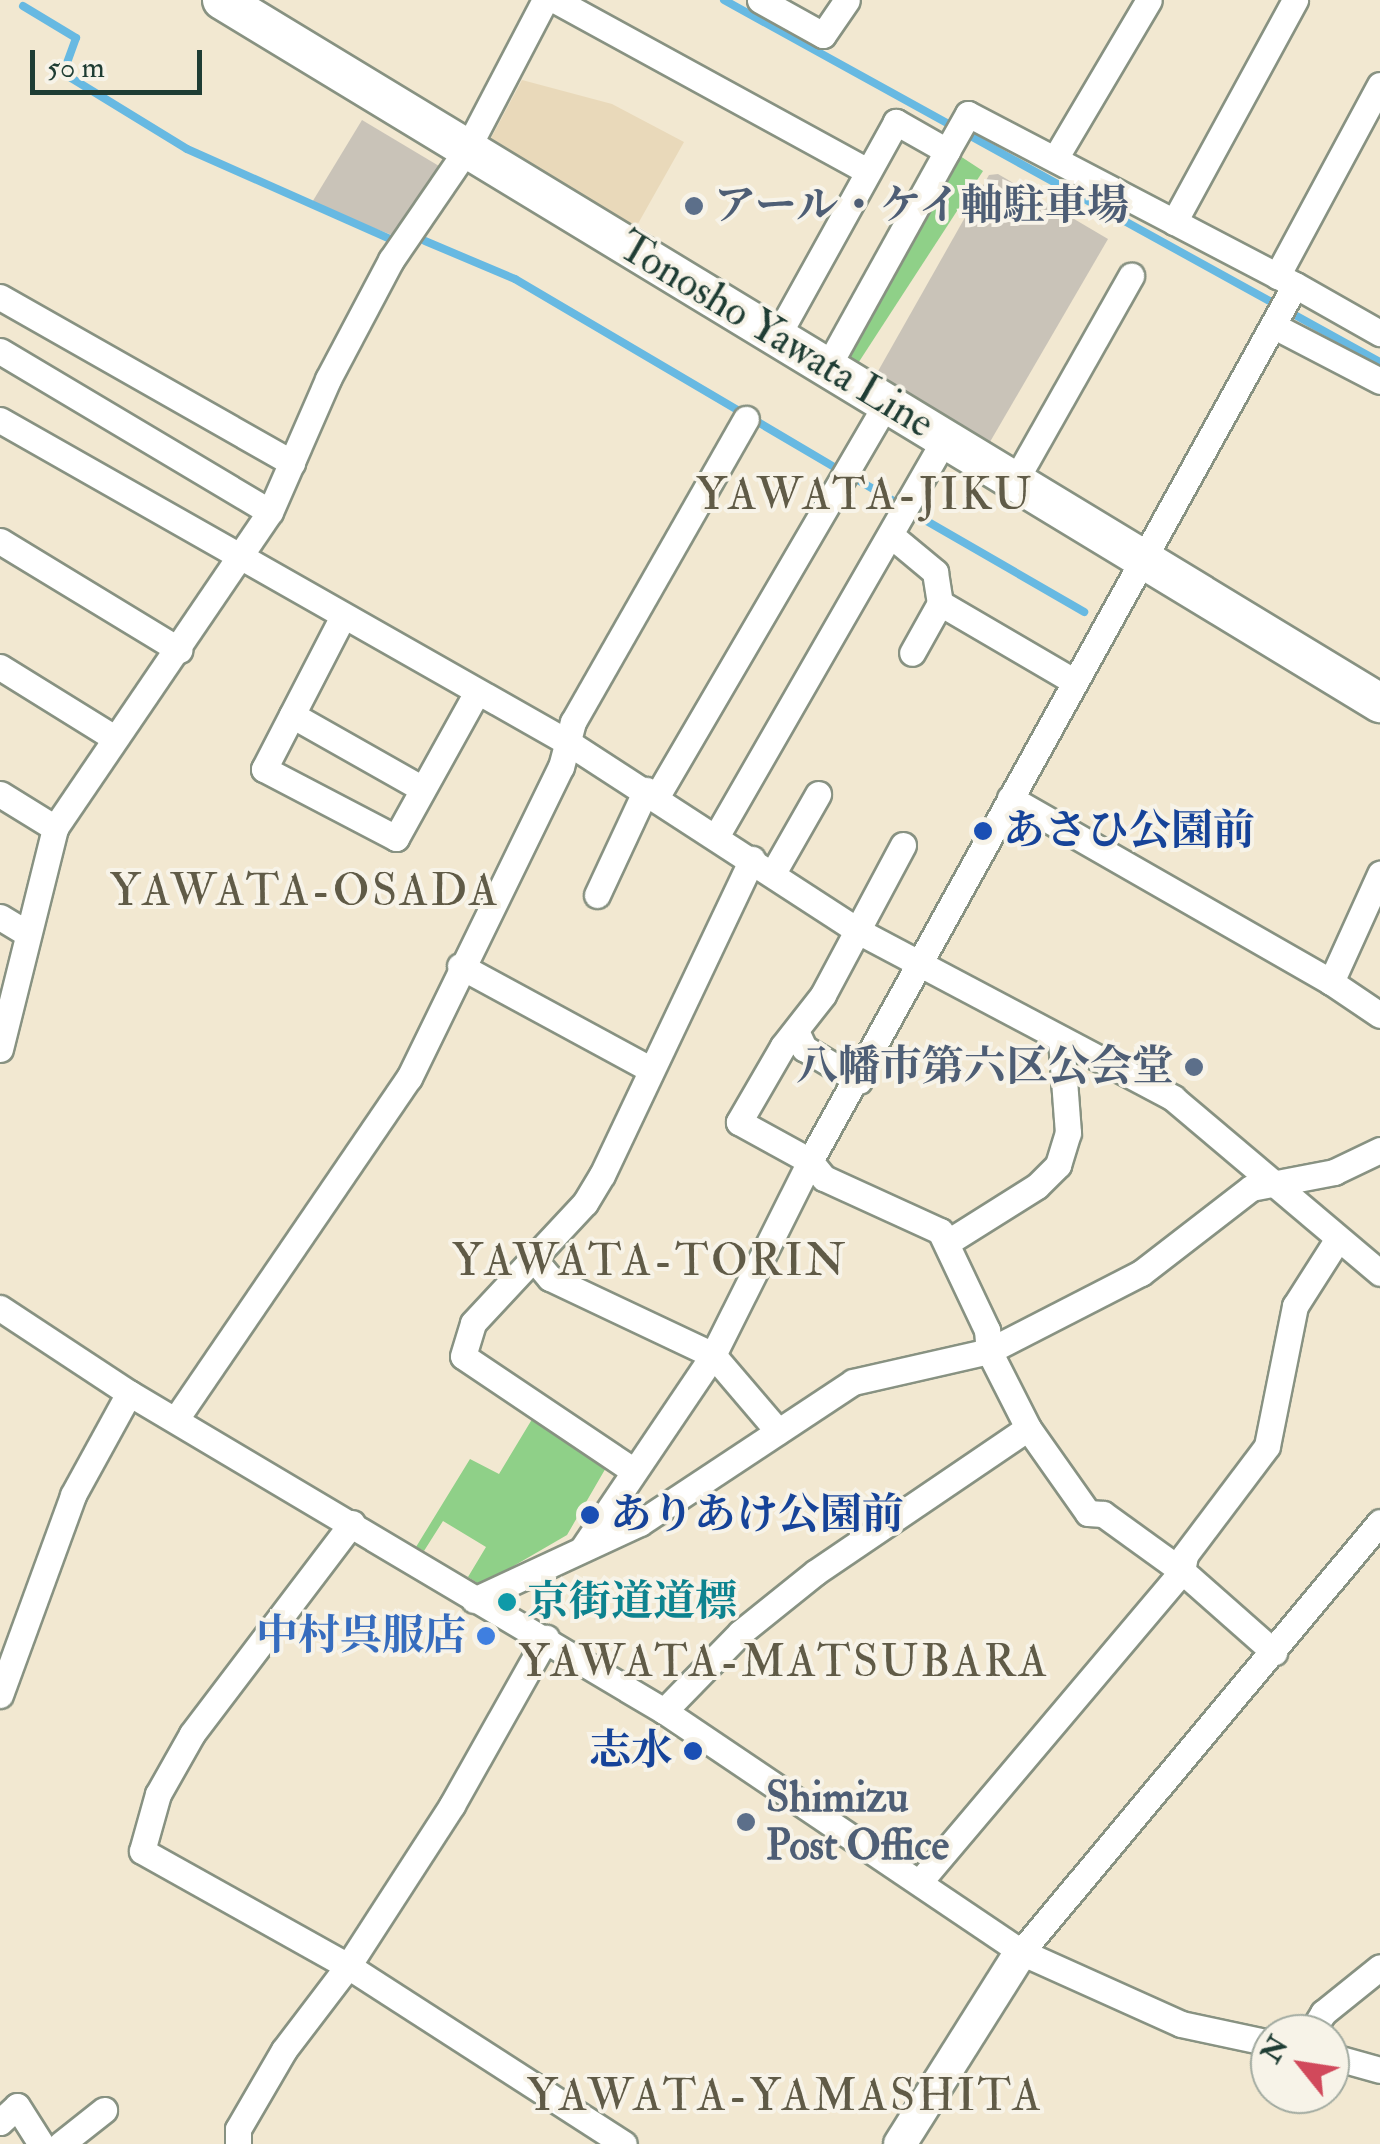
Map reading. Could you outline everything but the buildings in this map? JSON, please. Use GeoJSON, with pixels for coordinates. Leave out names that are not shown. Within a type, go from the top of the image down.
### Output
{"type":"FeatureCollection","features":[{"type":"Feature","properties":{"kind":"main road","name":"Tonosho Yawata Line"},"geometry":{"type":"LineString","coordinates":[[222,0],[1380,703]]}},
{"type":"Feature","properties":{"kind":"street"},"geometry":{"type":"LineString","coordinates":[[0,1049],[25,932],[55,828],[270,512],[391,260],[467,149],[545,0]]}},
{"type":"Feature","properties":{"kind":"street"},"geometry":{"type":"LineString","coordinates":[[555,0],[865,170]]}},
{"type":"Feature","properties":{"kind":"street"},"geometry":{"type":"LineString","coordinates":[[760,0],[823,36],[846,0]]}},
{"type":"Feature","properties":{"kind":"street"},"geometry":{"type":"LineString","coordinates":[[1056,157],[1149,0]]}},
{"type":"Feature","properties":{"kind":"street"},"geometry":{"type":"LineString","coordinates":[[1174,222],[1295,0]]}},
{"type":"Feature","properties":{"kind":"street"},"geometry":{"type":"LineString","coordinates":[[583,1548],[631,1469],[713,1355],[810,1161],[859,1080],[1010,798],[1145,561],[1283,301],[1380,85]]}},
{"type":"Feature","properties":{"kind":"street"},"geometry":{"type":"LineString","coordinates":[[828,366],[968,114],[1174,222],[1283,301],[1380,381]]}},
{"type":"Feature","properties":{"kind":"street"},"geometry":{"type":"LineString","coordinates":[[778,335],[865,170],[896,122],[954,138]]}},
{"type":"Feature","properties":{"kind":"street"},"geometry":{"type":"LineString","coordinates":[[1014,481],[1131,276]]}},
{"type":"Feature","properties":{"kind":"street"},"geometry":{"type":"LineString","coordinates":[[0,297],[292,463]]}},
{"type":"Feature","properties":{"kind":"street"},"geometry":{"type":"LineString","coordinates":[[1283,301],[1380,332]]}},
{"type":"Feature","properties":{"kind":"street"},"geometry":{"type":"LineString","coordinates":[[0,350],[270,512]]}},
{"type":"Feature","properties":{"kind":"street"},"geometry":{"type":"LineString","coordinates":[[597,895],[651,793],[887,402]]}},
{"type":"Feature","properties":{"kind":"street"},"geometry":{"type":"LineString","coordinates":[[176,1419],[409,1078],[570,742],[573,722],[746,419]]}},
{"type":"Feature","properties":{"kind":"street"},"geometry":{"type":"LineString","coordinates":[[0,420],[238,560],[570,742],[858,931],[1173,1098],[1380,1273]]}},
{"type":"Feature","properties":{"kind":"street"},"geometry":{"type":"LineString","coordinates":[[717,835],[892,537],[945,438]]}},
{"type":"Feature","properties":{"kind":"street"},"geometry":{"type":"LineString","coordinates":[[892,537],[935,572],[940,603],[912,653]]}},
{"type":"Feature","properties":{"kind":"street"},"geometry":{"type":"LineString","coordinates":[[0,541],[178,650]]}},
{"type":"Feature","properties":{"kind":"street"},"geometry":{"type":"LineString","coordinates":[[940,603],[1075,682]]}},
{"type":"Feature","properties":{"kind":"street"},"geometry":{"type":"LineString","coordinates":[[342,618],[264,769],[396,838],[477,692]]}},
{"type":"Feature","properties":{"kind":"street"},"geometry":{"type":"LineString","coordinates":[[0,667],[114,737]]}},
{"type":"Feature","properties":{"kind":"street"},"geometry":{"type":"LineString","coordinates":[[292,715],[422,790]]}},
{"type":"Feature","properties":{"kind":"street"},"geometry":{"type":"LineString","coordinates":[[0,794],[55,828]]}},
{"type":"Feature","properties":{"kind":"street"},"geometry":{"type":"LineString","coordinates":[[631,1469],[464,1356],[473,1322],[602,1175],[648,1068],[762,866],[818,794]]}},
{"type":"Feature","properties":{"kind":"street"},"geometry":{"type":"LineString","coordinates":[[1010,798],[1331,982],[1380,1015]]}},
{"type":"Feature","properties":{"kind":"street"},"geometry":{"type":"LineString","coordinates":[[903,846],[858,931],[739,1122],[810,1161],[824,1178],[940,1231],[987,1330],[988,1351],[1028,1428],[1088,1513],[1102,1514],[1182,1571],[1274,1652]]}},
{"type":"Feature","properties":{"kind":"street"},"geometry":{"type":"LineString","coordinates":[[1331,982],[1374,910],[1380,874]]}},
{"type":"Feature","properties":{"kind":"street"},"geometry":{"type":"LineString","coordinates":[[0,917],[25,932]]}},
{"type":"Feature","properties":{"kind":"street"},"geometry":{"type":"LineString","coordinates":[[460,966],[648,1068]]}},
{"type":"Feature","properties":{"kind":"street"},"geometry":{"type":"LineString","coordinates":[[797,1033],[804,1048],[859,1080]]}},
{"type":"Feature","properties":{"kind":"street"},"geometry":{"type":"LineString","coordinates":[[948,1242],[1037,1186],[1058,1165],[1068,1133],[1061,1039]]}},
{"type":"Feature","properties":{"kind":"street"},"geometry":{"type":"LineString","coordinates":[[474,1600],[640,1523],[853,1382],[988,1351],[1141,1274],[1250,1188],[1274,1180],[1334,1172],[1380,1150]]}},
{"type":"Feature","properties":{"kind":"street"},"geometry":{"type":"LineString","coordinates":[[922,1879],[1182,1571],[1185,1555],[1267,1446],[1296,1306],[1338,1240]]}},
{"type":"Feature","properties":{"kind":"street"},"geometry":{"type":"LineString","coordinates":[[533,1258],[550,1278],[713,1355],[778,1431]]}},
{"type":"Feature","properties":{"kind":"street"},"geometry":{"type":"LineString","coordinates":[[0,1308],[129,1393],[474,1600],[546,1638],[664,1712],[922,1879],[1021,1952],[1181,2024],[1250,2039]]}},
{"type":"Feature","properties":{"kind":"street"},"geometry":{"type":"LineString","coordinates":[[0,1695],[73,1495],[129,1393]]}},
{"type":"Feature","properties":{"kind":"street"},"geometry":{"type":"LineString","coordinates":[[664,1712],[740,1633],[816,1572],[1028,1428]]}},
{"type":"Feature","properties":{"kind":"street"},"geometry":{"type":"LineString","coordinates":[[900,2144],[1021,1952],[1380,1522]]}},
{"type":"Feature","properties":{"kind":"street"},"geometry":{"type":"LineString","coordinates":[[352,1524],[192,1734],[158,1794],[142,1851],[348,1966],[624,2144]]}},
{"type":"Feature","properties":{"kind":"street"},"geometry":{"type":"LineString","coordinates":[[238,2144],[238,2130],[284,2050],[348,1966],[452,1805],[546,1638]]}},
{"type":"Feature","properties":{"kind":"street"},"geometry":{"type":"LineString","coordinates":[[1322,2014],[1380,1968]]}},
{"type":"Feature","properties":{"kind":"street"},"geometry":{"type":"LineString","coordinates":[[1350,2062],[1380,2070]]}},
{"type":"Feature","properties":{"kind":"street"},"geometry":{"type":"LineString","coordinates":[[0,2122],[17,2106],[41,2144]]}},
{"type":"Feature","properties":{"kind":"street"},"geometry":{"type":"LineString","coordinates":[[61,2144],[104,2110]]}},
{"type":"Feature","properties":{"kind":"shaded area"},"geometry":{"type":"Polygon","coordinates":[[[522,80],[612,104],[684,142],[635,229],[490,140],[522,80]]]}},
{"type":"Feature","properties":{"kind":"shaded area"},"geometry":{"type":"Polygon","coordinates":[[[362,120],[439,166],[392,235],[311,204],[362,120]]]}},
{"type":"Feature","properties":{"kind":"shaded area"},"geometry":{"type":"Polygon","coordinates":[[[998,174],[1108,239],[987,447],[873,380],[989,175],[998,174]]]}},
{"type":"Feature","properties":{"kind":"green space"},"geometry":{"type":"Polygon","coordinates":[[[957,154],[983,171],[854,369],[828,352],[957,154]]]}},
{"type":"Feature","properties":{"kind":"green space"},"geometry":{"type":"Polygon","coordinates":[[[534,1416],[607,1466],[567,1535],[481,1585],[468,1577],[486,1547],[443,1521],[424,1551],[416,1547],[470,1459],[499,1474],[534,1416]]]}},
{"type":"Feature","properties":{"kind":"waterway"},"geometry":{"type":"LineString","coordinates":[[724,0],[1380,362]]}},
{"type":"Feature","properties":{"kind":"waterway"},"geometry":{"type":"LineString","coordinates":[[23,6],[76,38],[63,73],[187,149],[388,238]]}},
{"type":"Feature","properties":{"kind":"waterway"},"geometry":{"type":"LineString","coordinates":[[425,241],[515,279],[838,469]]}},
{"type":"Feature","properties":{"kind":"waterway"},"geometry":{"type":"LineString","coordinates":[[858,480],[902,506]]}},
{"type":"Feature","properties":{"kind":"waterway"},"geometry":{"type":"LineString","coordinates":[[918,516],[1084,612]]}},
{"type":"Feature","properties":{"kind":"place","name":"アール・ケイ軸駐車場"},"geometry":{"type":"Point","coordinates":[694,206]}},
{"type":"Feature","properties":{"kind":"place","name":"あさひ公園前"},"geometry":{"type":"Point","coordinates":[983,831]}},
{"type":"Feature","properties":{"kind":"place","name":"八幡市第六区公会堂"},"geometry":{"type":"Point","coordinates":[1194,1067]}},
{"type":"Feature","properties":{"kind":"place","name":"ありあけ公園前"},"geometry":{"type":"Point","coordinates":[590,1515]}},
{"type":"Feature","properties":{"kind":"place","name":"京街道道標"},"geometry":{"type":"Point","coordinates":[507,1602]}},
{"type":"Feature","properties":{"kind":"place","name":"中村呉服店"},"geometry":{"type":"Point","coordinates":[486,1636]}},
{"type":"Feature","properties":{"kind":"place","name":"志水"},"geometry":{"type":"Point","coordinates":[693,1751]}},
{"type":"Feature","properties":{"kind":"place","name":"Shimizu Post Office"},"geometry":{"type":"Point","coordinates":[746,1822]}},
{"type":"Feature","properties":{"kind":"district","name":"YAWATA-JIKU"},"geometry":{"type":"Point","coordinates":[865,496]}},
{"type":"Feature","properties":{"kind":"district","name":"YAWATA-OSADA"},"geometry":{"type":"Point","coordinates":[305,892]}},
{"type":"Feature","properties":{"kind":"district","name":"YAWATA-TORIN"},"geometry":{"type":"Point","coordinates":[650,1262]}},
{"type":"Feature","properties":{"kind":"district","name":"YAWATA-MATSUBARA"},"geometry":{"type":"Point","coordinates":[784,1663]}},
{"type":"Feature","properties":{"kind":"district","name":"YAWATA-YAMASHITA"},"geometry":{"type":"Point","coordinates":[785,2097]}}]}
